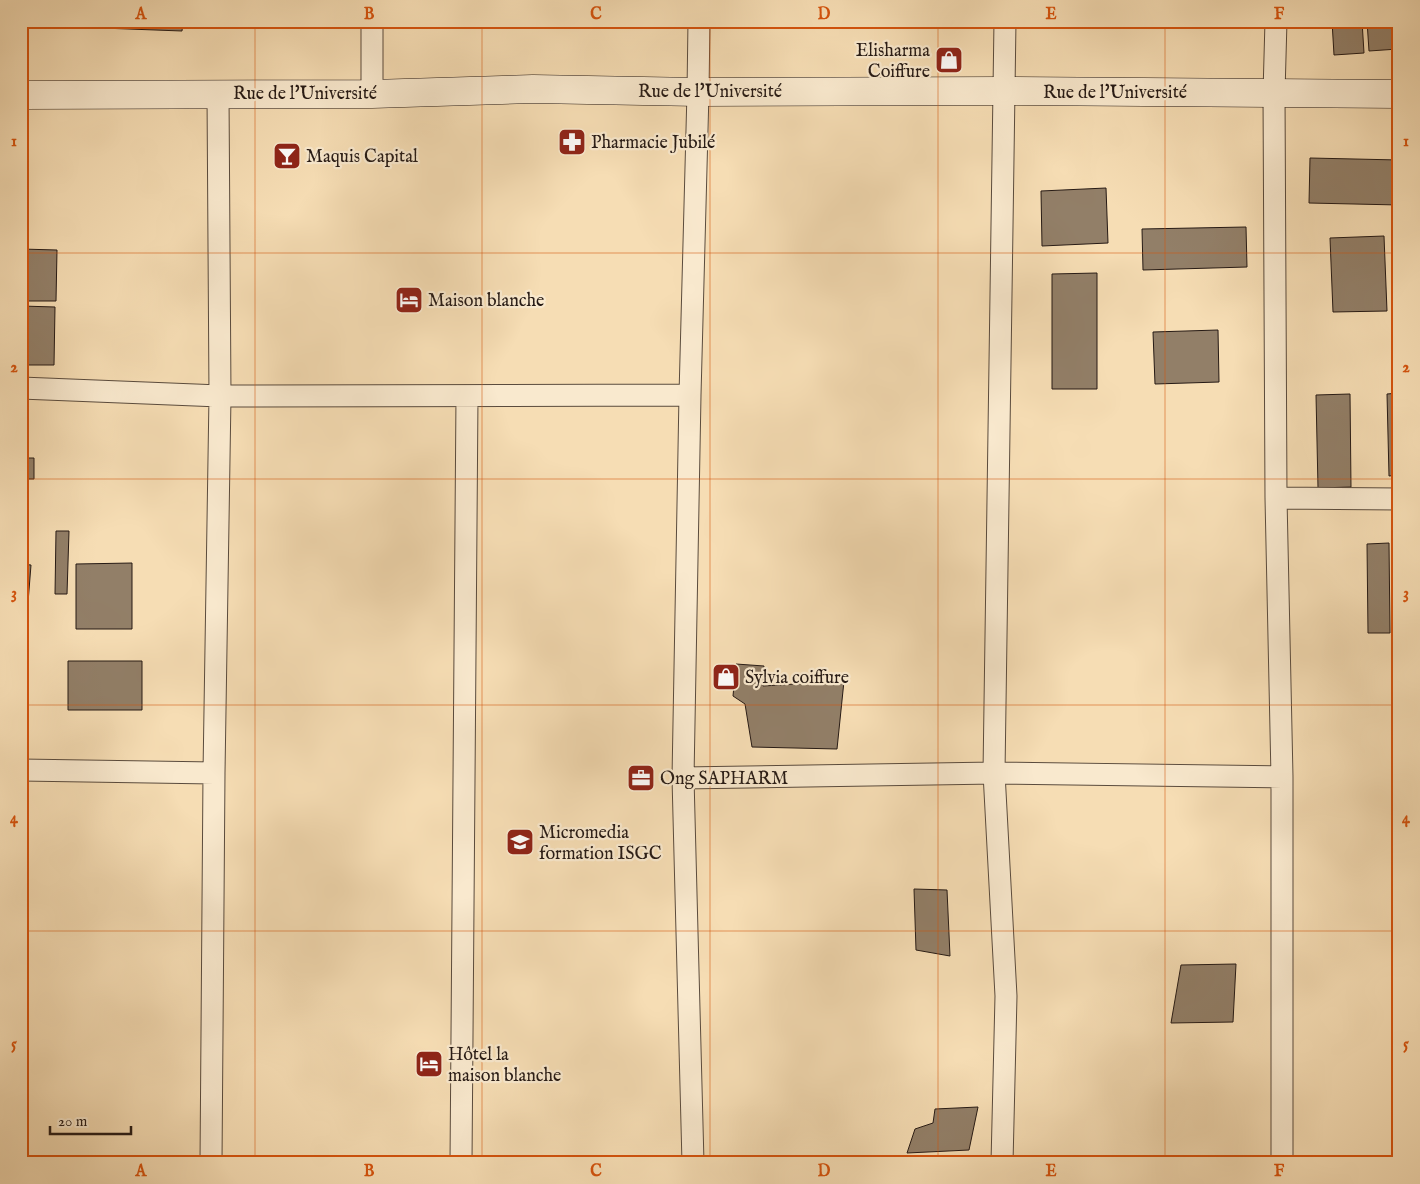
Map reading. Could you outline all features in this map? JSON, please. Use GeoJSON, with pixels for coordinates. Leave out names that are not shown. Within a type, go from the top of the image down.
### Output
{"type":"FeatureCollection","features":[{"type":"Feature","properties":{"kind":"street"},"geometry":{"type":"LineString","coordinates":[[372,21],[372,94]]}},
{"type":"Feature","properties":{"kind":"street"},"geometry":{"type":"LineString","coordinates":[[694,1163],[683,778],[699,21]]}},
{"type":"Feature","properties":{"kind":"street"},"geometry":{"type":"LineString","coordinates":[[1002,1163],[1006,996],[994,773],[1005,21]]}},
{"type":"Feature","properties":{"kind":"street"},"geometry":{"type":"LineString","coordinates":[[1276,21],[1274,93],[1276,498],[1282,776],[1282,1163]]}},
{"type":"Feature","properties":{"kind":"street","name":"Rue de l'Université"},"geometry":{"type":"LineString","coordinates":[[21,95],[372,94],[534,89],[698,92],[1004,91],[1399,94]]}},
{"type":"Feature","properties":{"kind":"street"},"geometry":{"type":"LineString","coordinates":[[211,1163],[214,773],[220,396],[218,94]]}},
{"type":"Feature","properties":{"kind":"street"},"geometry":{"type":"LineString","coordinates":[[21,388],[220,396],[690,395]]}},
{"type":"Feature","properties":{"kind":"street"},"geometry":{"type":"LineString","coordinates":[[461,1163],[467,396]]}},
{"type":"Feature","properties":{"kind":"street"},"geometry":{"type":"LineString","coordinates":[[1276,498],[1399,499]]}},
{"type":"Feature","properties":{"kind":"street"},"geometry":{"type":"LineString","coordinates":[[21,770],[214,773]]}},
{"type":"Feature","properties":{"kind":"street"},"geometry":{"type":"LineString","coordinates":[[683,778],[994,773],[1282,776]]}},
{"type":"Feature","properties":{"kind":"building"},"geometry":{"type":"Polygon","coordinates":[[[21,21],[183,21],[182,31],[21,25],[21,21]]]}},
{"type":"Feature","properties":{"kind":"building"},"geometry":{"type":"Polygon","coordinates":[[[1332,21],[1362,21],[1364,53],[1334,55],[1332,21]]]}},
{"type":"Feature","properties":{"kind":"building"},"geometry":{"type":"Polygon","coordinates":[[[1367,21],[1396,21],[1398,49],[1369,51],[1367,21]]]}},
{"type":"Feature","properties":{"kind":"building"},"geometry":{"type":"Polygon","coordinates":[[[1310,158],[1399,160],[1399,205],[1309,203],[1310,158]]]}},
{"type":"Feature","properties":{"kind":"building"},"geometry":{"type":"Polygon","coordinates":[[[1106,188],[1108,243],[1042,246],[1041,191],[1106,188]]]}},
{"type":"Feature","properties":{"kind":"building"},"geometry":{"type":"Polygon","coordinates":[[[1246,227],[1247,267],[1143,270],[1142,229],[1246,227]]]}},
{"type":"Feature","properties":{"kind":"building"},"geometry":{"type":"Polygon","coordinates":[[[1384,236],[1387,311],[1333,312],[1330,238],[1384,236]]]}},
{"type":"Feature","properties":{"kind":"building"},"geometry":{"type":"Polygon","coordinates":[[[21,249],[57,250],[56,301],[21,301],[21,249]]]}},
{"type":"Feature","properties":{"kind":"building"},"geometry":{"type":"Polygon","coordinates":[[[1097,273],[1097,389],[1052,389],[1052,274],[1097,273]]]}},
{"type":"Feature","properties":{"kind":"building"},"geometry":{"type":"Polygon","coordinates":[[[21,306],[55,307],[54,365],[21,365],[21,306]]]}},
{"type":"Feature","properties":{"kind":"building"},"geometry":{"type":"Polygon","coordinates":[[[1218,330],[1219,382],[1155,384],[1153,332],[1218,330]]]}},
{"type":"Feature","properties":{"kind":"building"},"geometry":{"type":"Polygon","coordinates":[[[1399,393],[1399,475],[1389,476],[1387,394],[1399,393]]]}},
{"type":"Feature","properties":{"kind":"building"},"geometry":{"type":"Polygon","coordinates":[[[1350,394],[1351,487],[1318,488],[1316,395],[1350,394]]]}},
{"type":"Feature","properties":{"kind":"building"},"geometry":{"type":"Polygon","coordinates":[[[21,458],[34,458],[34,479],[25,479],[24,518],[21,518],[21,458]]]}},
{"type":"Feature","properties":{"kind":"building"},"geometry":{"type":"Polygon","coordinates":[[[56,531],[69,531],[67,594],[55,594],[56,531]]]}},
{"type":"Feature","properties":{"kind":"building"},"geometry":{"type":"Polygon","coordinates":[[[1389,543],[1390,633],[1368,633],[1367,544],[1389,543]]]}},
{"type":"Feature","properties":{"kind":"building"},"geometry":{"type":"Polygon","coordinates":[[[1398,553],[1399,553],[1399,622],[1398,553]]]}},
{"type":"Feature","properties":{"kind":"building"},"geometry":{"type":"Polygon","coordinates":[[[132,563],[132,629],[76,629],[76,564],[132,563]]]}},
{"type":"Feature","properties":{"kind":"building"},"geometry":{"type":"Polygon","coordinates":[[[21,564],[31,565],[27,615],[21,614],[21,564]]]}},
{"type":"Feature","properties":{"kind":"building"},"geometry":{"type":"Polygon","coordinates":[[[68,661],[142,661],[142,710],[68,710],[68,661]]]}},
{"type":"Feature","properties":{"kind":"building"},"geometry":{"type":"Polygon","coordinates":[[[736,664],[764,666],[763,686],[844,681],[837,749],[752,747],[745,704],[733,696],[736,664]]]}},
{"type":"Feature","properties":{"kind":"building"},"geometry":{"type":"Polygon","coordinates":[[[914,889],[947,890],[950,956],[916,950],[914,889]]]}},
{"type":"Feature","properties":{"kind":"building"},"geometry":{"type":"Polygon","coordinates":[[[1236,964],[1233,1022],[1171,1023],[1181,965],[1236,964]]]}},
{"type":"Feature","properties":{"kind":"building"},"geometry":{"type":"Polygon","coordinates":[[[978,1107],[969,1150],[907,1153],[915,1129],[933,1123],[935,1109],[978,1107]]]}},
{"type":"Feature","properties":{"kind":"place","name":"Elisharma Coiffure"},"geometry":{"type":"Point","coordinates":[949,60]}},
{"type":"Feature","properties":{"kind":"place","name":"Pharmacie Jubilé"},"geometry":{"type":"Point","coordinates":[572,142]}},
{"type":"Feature","properties":{"kind":"place","name":"Maquis Capital"},"geometry":{"type":"Point","coordinates":[287,156]}},
{"type":"Feature","properties":{"kind":"place","name":"Maison blanche"},"geometry":{"type":"Point","coordinates":[409,300]}},
{"type":"Feature","properties":{"kind":"place","name":"Sylvia coiffure"},"geometry":{"type":"Point","coordinates":[726,677]}},
{"type":"Feature","properties":{"kind":"place","name":"Ong SAPHARM"},"geometry":{"type":"Point","coordinates":[641,778]}},
{"type":"Feature","properties":{"kind":"place","name":"Micromedia formation ISGC"},"geometry":{"type":"Point","coordinates":[520,842]}},
{"type":"Feature","properties":{"kind":"place","name":"Hôtel la maison blanche"},"geometry":{"type":"Point","coordinates":[429,1064]}}]}
